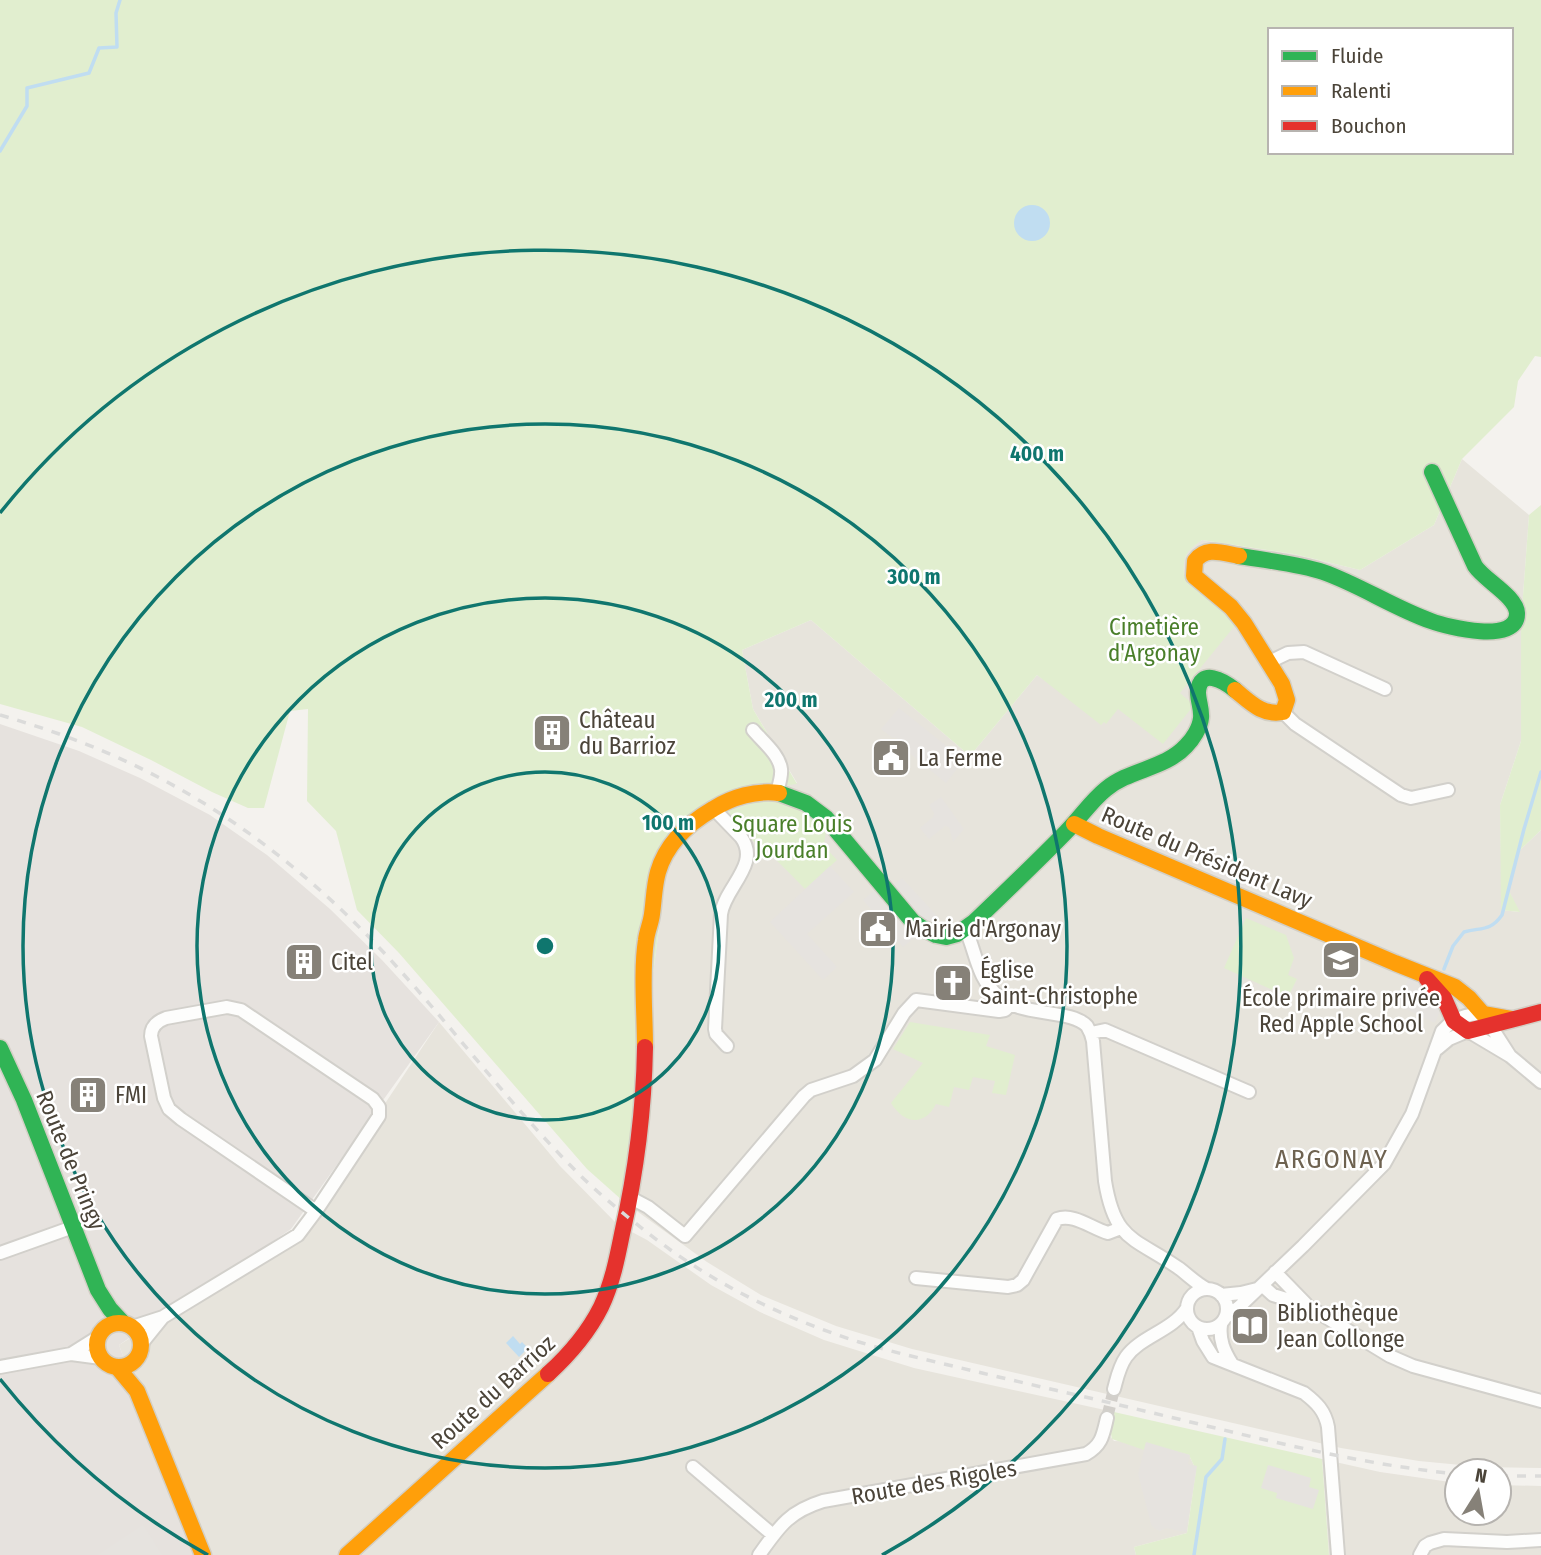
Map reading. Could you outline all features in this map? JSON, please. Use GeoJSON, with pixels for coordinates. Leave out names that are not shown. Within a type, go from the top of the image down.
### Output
{"type":"FeatureCollection","features":[{"type":"Feature","properties":{"kind":"street"},"geometry":{"type":"LineString","coordinates":[[1283,712],[1287,700],[1286,692],[1269,662],[1237,614],[1194,576],[1194,560],[1203,552],[1214,551],[1321,571],[1416,615],[1446,625],[1493,632],[1508,628],[1517,612],[1515,606],[1479,572],[1468,556],[1460,532],[1432,472]]}},
{"type":"Feature","properties":{"kind":"street"},"geometry":{"type":"LineString","coordinates":[[1269,662],[1288,653],[1304,652],[1385,689]]}},
{"type":"Feature","properties":{"kind":"street"},"geometry":{"type":"LineString","coordinates":[[1074,824],[1106,788],[1116,781],[1171,758],[1186,746],[1198,729],[1201,718],[1199,685],[1204,679],[1209,677],[1224,681],[1246,701],[1264,712],[1283,712]]}},
{"type":"Feature","properties":{"kind":"street"},"geometry":{"type":"LineString","coordinates":[[1283,712],[1401,795],[1411,798],[1448,790]]}},
{"type":"Feature","properties":{"kind":"street"},"geometry":{"type":"LineString","coordinates":[[753,730],[780,766],[777,792],[805,803],[826,818],[913,922],[926,932],[939,936],[951,936],[965,929],[980,973],[999,996],[1019,1008],[1076,1019],[1087,1027],[1091,1033],[1097,1066],[1105,1181],[1113,1216],[1121,1228],[1140,1245],[1180,1269],[1200,1286],[1221,1295],[1228,1308],[1220,1333],[1223,1350],[1232,1364]]}},
{"type":"Feature","properties":{"kind":"street","name":"Route du Barrioz"},"geometry":{"type":"LineString","coordinates":[[347,1555],[539,1384],[576,1347],[591,1325],[609,1288],[631,1198],[642,1114],[646,938],[651,924],[655,882],[664,855],[678,835],[713,808],[752,793],[777,792]]}},
{"type":"Feature","properties":{"kind":"street"},"geometry":{"type":"LineString","coordinates":[[713,808],[741,836],[748,854],[747,862],[724,902],[721,914],[715,1030],[727,1046]]}},
{"type":"Feature","properties":{"kind":"street","name":"Route du Président Lavy"},"geometry":{"type":"LineString","coordinates":[[965,929],[1074,824],[1455,988],[1469,998],[1487,1020],[1510,1056]]}},
{"type":"Feature","properties":{"kind":"street","name":"Route du Président Lavy"},"geometry":{"type":"LineString","coordinates":[[1422,974],[1444,998],[1454,1021],[1510,1056],[1541,1082]]}},
{"type":"Feature","properties":{"kind":"street"},"geometry":{"type":"LineString","coordinates":[[631,1198],[648,1207],[685,1236],[804,1096],[811,1090],[853,1076],[875,1060],[904,1013],[916,1000],[999,1011],[1005,1010],[1010,1004]]}},
{"type":"Feature","properties":{"kind":"street"},"geometry":{"type":"LineString","coordinates":[[142,1343],[163,1317],[298,1235],[316,1211],[378,1120],[379,1116],[379,1107],[373,1099],[236,1008],[220,1008],[157,1022],[152,1028],[151,1036],[162,1093],[169,1109],[316,1211]]}},
{"type":"Feature","properties":{"kind":"street"},"geometry":{"type":"LineString","coordinates":[[1165,1329],[1196,1326],[1210,1329],[1223,1321],[1303,1246],[1384,1164],[1412,1114],[1442,1031],[1458,1018],[1471,1014],[1487,1020],[1511,1020],[1541,1012]]}},
{"type":"Feature","properties":{"kind":"street"},"geometry":{"type":"LineString","coordinates":[[1434,1051],[1449,1039],[1487,1020]]}},
{"type":"Feature","properties":{"kind":"street"},"geometry":{"type":"LineString","coordinates":[[1091,1033],[1105,1030],[1249,1092]]}},
{"type":"Feature","properties":{"kind":"street","name":"Route de Pringy"},"geometry":{"type":"LineString","coordinates":[[0,1048],[24,1100],[98,1290],[110,1309],[128,1324]]}},
{"type":"Feature","properties":{"kind":"street"},"geometry":{"type":"LineString","coordinates":[[916,1278],[1008,1287],[1023,1280],[1057,1219],[1072,1218],[1108,1233],[1121,1228]]}},
{"type":"Feature","properties":{"kind":"street"},"geometry":{"type":"LineString","coordinates":[[0,1253],[74,1227]]}},
{"type":"Feature","properties":{"kind":"street"},"geometry":{"type":"LineString","coordinates":[[1180,1269],[1185,1282],[1189,1318],[1213,1357],[1304,1393],[1316,1402],[1325,1415],[1338,1555]]}},
{"type":"Feature","properties":{"kind":"street"},"geometry":{"type":"LineString","coordinates":[[1275,1272],[1306,1304],[1390,1356],[1413,1366],[1541,1401]]}},
{"type":"Feature","properties":{"kind":"street"},"geometry":{"type":"LineString","coordinates":[[1221,1295],[1260,1287],[1273,1295],[1306,1304]]}},
{"type":"Feature","properties":{"kind":"street"},"geometry":{"type":"LineString","coordinates":[[1114,1389],[1119,1369],[1126,1356],[1183,1314],[1194,1294],[1207,1289]]}},
{"type":"Feature","properties":{"kind":"street","name":"Route de Pringy"},"geometry":{"type":"LineString","coordinates":[[98,1290],[101,1332]]}},
{"type":"Feature","properties":{"kind":"street"},"geometry":{"type":"LineString","coordinates":[[71,1354],[113,1323],[128,1324],[163,1317]]}},
{"type":"Feature","properties":{"kind":"street"},"geometry":{"type":"LineString","coordinates":[[101,1332],[97,1348],[101,1358],[111,1366],[126,1366],[134,1361],[142,1343],[137,1331],[128,1324]]}},
{"type":"Feature","properties":{"kind":"street"},"geometry":{"type":"LineString","coordinates":[[0,1367],[71,1354],[101,1358]]}},
{"type":"Feature","properties":{"kind":"street"},"geometry":{"type":"LineString","coordinates":[[134,1361],[137,1391],[203,1555]]}},
{"type":"Feature","properties":{"kind":"street"},"geometry":{"type":"LineString","coordinates":[[117,1367],[137,1391]]}},
{"type":"Feature","properties":{"kind":"street","name":"Route des Rigoles"},"geometry":{"type":"LineString","coordinates":[[759,1555],[786,1520],[800,1509],[823,1501],[1086,1454],[1100,1442],[1107,1418]]}},
{"type":"Feature","properties":{"kind":"street"},"geometry":{"type":"LineString","coordinates":[[693,1467],[773,1535]]}},
{"type":"Feature","properties":{"kind":"street"},"geometry":{"type":"LineString","coordinates":[[1420,1555],[1425,1546],[1444,1539],[1507,1542],[1541,1540]]}},
{"type":"Feature","properties":{"kind":"shaded area"},"geometry":{"type":"Polygon","coordinates":[[[1462,459],[1529,515],[1521,622],[1521,741],[1500,805],[1502,910],[1519,912],[1508,889],[1513,870],[1519,851],[1541,830],[1541,1468],[1513,1468],[1513,1457],[1443,1457],[1443,1463],[1341,1448],[912,1349],[836,1326],[761,1295],[707,1262],[623,1201],[670,845],[755,789],[797,783],[753,709],[742,650],[811,620],[970,756],[1037,675],[1050,684],[1237,623],[1184,576],[1183,562],[1188,550],[1202,540],[1294,554],[1360,570],[1434,525],[1462,459]]]}},
{"type":"Feature","properties":{"kind":"shaded area"},"geometry":{"type":"Polygon","coordinates":[[[899,708],[964,760],[946,783],[897,742],[895,737],[881,729],[899,708]]]}},
{"type":"Feature","properties":{"kind":"shaded area"},"geometry":{"type":"Polygon","coordinates":[[[0,724],[79,751],[140,778],[210,815],[267,855],[330,909],[439,1022],[291,1229],[119,1345],[196,1555],[0,1555],[0,724]]]}},
{"type":"Feature","properties":{"kind":"shaded area"},"geometry":{"type":"Polygon","coordinates":[[[941,797],[964,829],[953,842],[949,827],[945,826],[929,839],[920,828],[933,817],[934,813],[929,805],[941,797]]]}},
{"type":"Feature","properties":{"kind":"shaded area"},"geometry":{"type":"Polygon","coordinates":[[[1103,823],[1249,885],[1243,898],[1098,836],[1103,823]]]}},
{"type":"Feature","properties":{"kind":"shaded area"},"geometry":{"type":"Polygon","coordinates":[[[830,866],[854,892],[807,934],[837,967],[823,980],[770,922],[830,866]]]}},
{"type":"Feature","properties":{"kind":"shaded area"},"geometry":{"type":"Polygon","coordinates":[[[902,878],[939,918],[903,947],[863,900],[877,888],[892,886],[902,878]]]}},
{"type":"Feature","properties":{"kind":"shaded area"},"geometry":{"type":"Polygon","coordinates":[[[1410,974],[1426,984],[1443,1005],[1435,1023],[1398,1005],[1410,974]]]}},
{"type":"Feature","properties":{"kind":"shaded area"},"geometry":{"type":"Polygon","coordinates":[[[439,1022],[560,1166],[617,1224],[647,1240],[711,1285],[760,1312],[824,1340],[914,1368],[1114,1412],[1110,1436],[1114,1441],[1146,1442],[1189,1455],[1196,1470],[1187,1533],[1134,1547],[1136,1555],[196,1555],[119,1345],[298,1235],[439,1022]]]}},
{"type":"Feature","properties":{"kind":"shaded area"},"geometry":{"type":"Polygon","coordinates":[[[1146,1442],[1190,1455],[1188,1464],[1197,1466],[1186,1532],[1166,1528],[1160,1531],[1151,1524],[1138,1474],[1146,1442]]]}},
{"type":"Feature","properties":{"kind":"shaded area"},"geometry":{"type":"Polygon","coordinates":[[[1322,1459],[1380,1472],[1443,1481],[1443,1527],[1513,1527],[1513,1485],[1541,1486],[1541,1555],[1329,1555],[1322,1459]]]}},
{"type":"Feature","properties":{"kind":"shaded area"},"geometry":{"type":"Polygon","coordinates":[[[1268,1465],[1311,1478],[1309,1487],[1319,1490],[1313,1509],[1276,1498],[1277,1493],[1261,1488],[1268,1465]]]}},
{"type":"Feature","properties":{"kind":"shaded area"},"geometry":{"type":"Polygon","coordinates":[[[143,1525],[162,1555],[98,1555],[143,1525]]]}},
{"type":"Feature","properties":{"kind":"green space","name":"Cimetière d'Argonay"},"geometry":{"type":"Polygon","coordinates":[[[0,0],[1541,0],[1541,357],[1535,356],[1518,381],[1514,407],[1462,459],[1434,525],[1360,570],[1294,554],[1202,540],[1197,544],[1185,559],[1184,576],[1237,623],[1180,693],[1194,705],[1163,744],[1118,709],[1106,724],[1104,722],[1101,725],[1037,675],[970,756],[811,620],[742,650],[753,709],[797,784],[755,789],[670,845],[623,1201],[587,1169],[399,953],[357,910],[336,831],[307,801],[308,709],[290,711],[264,808],[248,808],[212,792],[82,727],[0,704],[0,0]]]}},
{"type":"Feature","properties":{"kind":"green space"},"geometry":{"type":"Polygon","coordinates":[[[1541,505],[1541,830],[1519,851],[1508,889],[1520,912],[1501,910],[1500,805],[1521,741],[1521,622],[1529,515],[1541,505]]]}},
{"type":"Feature","properties":{"kind":"green space","name":"Square Louis Jourdan"},"geometry":{"type":"Polygon","coordinates":[[[770,800],[801,810],[826,830],[824,846],[837,860],[805,889],[743,832],[728,811],[770,800]]]}},
{"type":"Feature","properties":{"kind":"green space"},"geometry":{"type":"Polygon","coordinates":[[[1246,918],[1286,935],[1294,958],[1288,975],[1297,979],[1288,997],[1224,968],[1246,918]]]}},
{"type":"Feature","properties":{"kind":"green space"},"geometry":{"type":"Polygon","coordinates":[[[910,1022],[990,1035],[986,1046],[1015,1055],[1006,1095],[992,1093],[995,1081],[973,1077],[969,1090],[954,1087],[949,1107],[936,1104],[920,1119],[908,1119],[902,1115],[891,1103],[923,1063],[893,1049],[910,1022]]]}},
{"type":"Feature","properties":{"kind":"green space"},"geometry":{"type":"Polygon","coordinates":[[[1114,1412],[1322,1459],[1329,1555],[1136,1555],[1134,1547],[1187,1533],[1196,1470],[1189,1455],[1146,1443],[1144,1450],[1112,1439],[1110,1429],[1114,1412]]]}},
{"type":"Feature","properties":{"kind":"water"},"geometry":{"type":"Polygon","coordinates":[[[1032,205],[1045,210],[1050,223],[1045,236],[1032,241],[1019,236],[1014,223],[1019,210],[1032,205]]]}},
{"type":"Feature","properties":{"kind":"water"},"geometry":{"type":"Polygon","coordinates":[[[513,1336],[528,1348],[519,1357],[506,1343],[513,1336]]]}},
{"type":"Feature","properties":{"kind":"waterway"},"geometry":{"type":"LineString","coordinates":[[0,151],[27,106],[27,88],[89,73],[99,48],[117,47],[116,13],[120,0]]}},
{"type":"Feature","properties":{"kind":"waterway"},"geometry":{"type":"LineString","coordinates":[[1444,969],[1453,946],[1464,932],[1489,927],[1502,915],[1541,772]]}},
{"type":"Feature","properties":{"kind":"waterway"},"geometry":{"type":"LineString","coordinates":[[1194,1555],[1206,1477],[1222,1459],[1225,1439]]}},
{"type":"Feature","properties":{"kind":"tunnel"},"geometry":{"type":"LineString","coordinates":[[1107,1418],[1114,1389]]}},
{"type":"Feature","properties":{"kind":"railway"},"geometry":{"type":"LineString","coordinates":[[0,715],[85,744],[153,774],[229,820],[301,873],[397,967],[548,1142],[589,1184],[672,1251],[748,1297],[803,1322],[859,1342],[905,1354],[1293,1446],[1375,1463],[1443,1472]]}},
{"type":"Feature","properties":{"kind":"railway"},"geometry":{"type":"LineString","coordinates":[[1513,1476],[1541,1476]]}},
{"type":"Feature","properties":{"kind":"traffic: fast"},"geometry":{"type":"LineString","coordinates":[[1239,556],[1323,572],[1439,624],[1466,630],[1506,629],[1514,623],[1517,613],[1515,607],[1506,594],[1475,566],[1432,472]]}},
{"type":"Feature","properties":{"kind":"traffic: fast"},"geometry":{"type":"LineString","coordinates":[[779,793],[806,803],[826,818],[913,922],[936,935],[946,937],[957,934],[974,922],[1055,844],[1106,789],[1115,782],[1178,754],[1196,733],[1200,722],[1198,692],[1203,680],[1213,678],[1235,690]]}},
{"type":"Feature","properties":{"kind":"traffic: fast"},"geometry":{"type":"LineString","coordinates":[[0,1048],[24,1100],[98,1290],[123,1323]]}},
{"type":"Feature","properties":{"kind":"traffic: slow"},"geometry":{"type":"LineString","coordinates":[[1235,690],[1257,707],[1269,712],[1283,712],[1287,700],[1282,684],[1244,623],[1231,607],[1194,576],[1195,561],[1204,553],[1239,556]]}},
{"type":"Feature","properties":{"kind":"traffic: slow"},"geometry":{"type":"LineString","coordinates":[[645,1047],[645,952],[657,877],[667,852],[687,828],[720,805],[753,794],[779,793]]}},
{"type":"Feature","properties":{"kind":"traffic: slow"},"geometry":{"type":"LineString","coordinates":[[1074,824],[1455,987],[1483,1014],[1511,1019]]}},
{"type":"Feature","properties":{"kind":"traffic: slow"},"geometry":{"type":"LineString","coordinates":[[119,1323],[128,1324],[135,1329],[140,1336],[141,1345],[140,1354],[135,1361],[128,1366],[119,1367],[110,1366],[103,1361],[98,1354],[97,1345],[98,1336],[103,1329],[110,1324],[119,1323]]}},
{"type":"Feature","properties":{"kind":"traffic: slow"},"geometry":{"type":"LineString","coordinates":[[117,1367],[137,1391],[203,1555]]}},
{"type":"Feature","properties":{"kind":"traffic: slow"},"geometry":{"type":"LineString","coordinates":[[347,1555],[548,1374]]}},
{"type":"Feature","properties":{"kind":"traffic: jam"},"geometry":{"type":"LineString","coordinates":[[1427,979],[1444,998],[1454,1021],[1468,1031],[1541,1012]]}},
{"type":"Feature","properties":{"kind":"traffic: jam"},"geometry":{"type":"LineString","coordinates":[[548,1374],[571,1351],[590,1326],[601,1307],[611,1280],[635,1164],[645,1047]]}},
{"type":"Feature","properties":{"kind":"place","name":"Château du Barrioz"},"geometry":{"type":"Point","coordinates":[552,733]}},
{"type":"Feature","properties":{"kind":"place","name":"La Ferme"},"geometry":{"type":"Point","coordinates":[891,758]}},
{"type":"Feature","properties":{"kind":"place","name":"Mairie d'Argonay"},"geometry":{"type":"Point","coordinates":[878,929]}},
{"type":"Feature","properties":{"kind":"place","name":"École primaire privée Red Apple School"},"geometry":{"type":"Point","coordinates":[1341,960]}},
{"type":"Feature","properties":{"kind":"place","name":"Citel"},"geometry":{"type":"Point","coordinates":[304,962]}},
{"type":"Feature","properties":{"kind":"place","name":"Église Saint-Christophe"},"geometry":{"type":"Point","coordinates":[953,983]}},
{"type":"Feature","properties":{"kind":"place","name":"FMI"},"geometry":{"type":"Point","coordinates":[88,1095]}},
{"type":"Feature","properties":{"kind":"place","name":"Bibliothèque Jean Collonge"},"geometry":{"type":"Point","coordinates":[1250,1326]}},
{"type":"Feature","properties":{"kind":"district","name":"ARGONAY"},"geometry":{"type":"Point","coordinates":[1332,1159]}}]}
